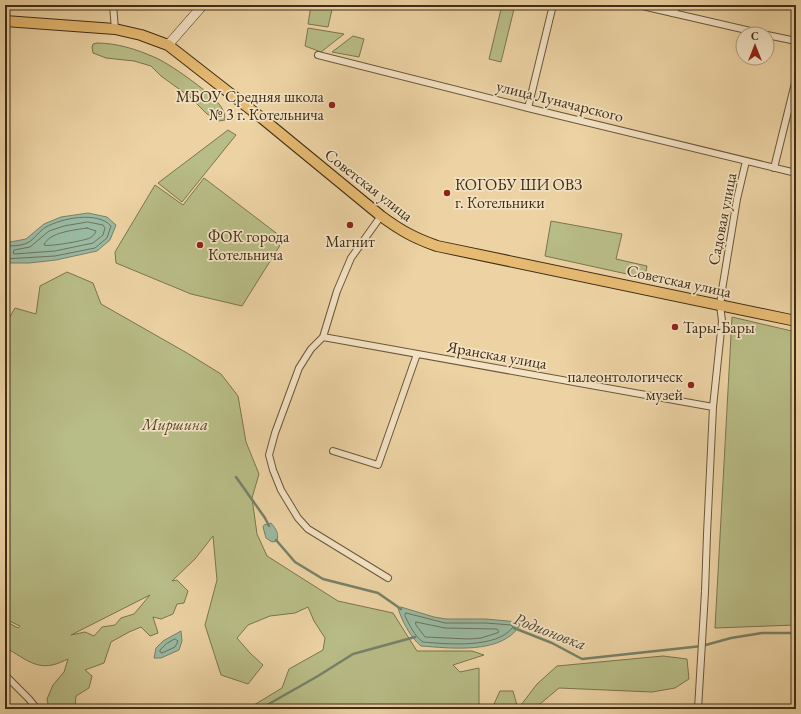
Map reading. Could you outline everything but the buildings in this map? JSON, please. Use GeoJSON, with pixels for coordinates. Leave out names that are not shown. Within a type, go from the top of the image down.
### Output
{"type":"FeatureCollection","features":[{"type":"Feature","properties":{"kind":"main road","name":"Советская улица"},"geometry":{"type":"LineString","coordinates":[[5,21],[115,29],[141,35],[168,45],[263,119],[381,216],[415,238],[437,246],[796,321]]}},
{"type":"Feature","properties":{"kind":"street"},"geometry":{"type":"LineString","coordinates":[[113,5],[115,29]]}},
{"type":"Feature","properties":{"kind":"street"},"geometry":{"type":"LineString","coordinates":[[168,45],[203,5]]}},
{"type":"Feature","properties":{"kind":"street"},"geometry":{"type":"LineString","coordinates":[[528,108],[553,5]]}},
{"type":"Feature","properties":{"kind":"street"},"geometry":{"type":"LineString","coordinates":[[638,5],[735,27]]}},
{"type":"Feature","properties":{"kind":"street"},"geometry":{"type":"LineString","coordinates":[[672,13],[679,5]]}},
{"type":"Feature","properties":{"kind":"street"},"geometry":{"type":"LineString","coordinates":[[775,36],[796,41]]}},
{"type":"Feature","properties":{"kind":"street","name":"улица Луначарского"},"geometry":{"type":"LineString","coordinates":[[318,55],[796,173]]}},
{"type":"Feature","properties":{"kind":"street"},"geometry":{"type":"LineString","coordinates":[[774,168],[796,79]]}},
{"type":"Feature","properties":{"kind":"street","name":"Садовая улица"},"geometry":{"type":"LineString","coordinates":[[698,709],[713,407],[722,321],[720,304],[746,161]]}},
{"type":"Feature","properties":{"kind":"street"},"geometry":{"type":"LineString","coordinates":[[381,216],[351,258],[337,291],[323,337],[311,349],[299,368],[269,455],[281,490],[298,518],[308,528],[388,578]]}},
{"type":"Feature","properties":{"kind":"street","name":"Яранская улица"},"geometry":{"type":"LineString","coordinates":[[323,337],[713,407]]}},
{"type":"Feature","properties":{"kind":"street"},"geometry":{"type":"LineString","coordinates":[[333,451],[378,465],[417,354]]}},
{"type":"Feature","properties":{"kind":"street"},"geometry":{"type":"LineString","coordinates":[[5,675],[37,709]]}},
{"type":"Feature","properties":{"kind":"green space"},"geometry":{"type":"Polygon","coordinates":[[[311,5],[333,5],[328,27],[308,24],[311,5]]]}},
{"type":"Feature","properties":{"kind":"green space"},"geometry":{"type":"Polygon","coordinates":[[[502,5],[515,5],[501,62],[489,59],[502,5]]]}},
{"type":"Feature","properties":{"kind":"green space"},"geometry":{"type":"Polygon","coordinates":[[[308,28],[344,34],[321,52],[305,46],[308,28]]]}},
{"type":"Feature","properties":{"kind":"green space"},"geometry":{"type":"Polygon","coordinates":[[[353,36],[364,39],[359,57],[332,52],[353,36]]]}},
{"type":"Feature","properties":{"kind":"green space"},"geometry":{"type":"Polygon","coordinates":[[[93,44],[119,45],[161,60],[198,85],[214,98],[223,110],[225,120],[219,121],[207,114],[190,97],[161,76],[151,66],[134,61],[106,58],[93,53],[93,44]]]}},
{"type":"Feature","properties":{"kind":"green space"},"geometry":{"type":"Polygon","coordinates":[[[228,130],[236,135],[182,202],[158,183],[228,130]]]}},
{"type":"Feature","properties":{"kind":"green space","name":"ФОК города Котельнича"},"geometry":{"type":"Polygon","coordinates":[[[204,178],[284,239],[242,306],[191,294],[116,263],[115,252],[155,185],[183,205],[204,178]]]}},
{"type":"Feature","properties":{"kind":"green space"},"geometry":{"type":"Polygon","coordinates":[[[551,221],[622,234],[616,259],[647,266],[645,278],[545,256],[551,221]]]}},
{"type":"Feature","properties":{"kind":"green space","name":"Миршина"},"geometry":{"type":"Polygon","coordinates":[[[67,272],[93,283],[101,304],[221,374],[238,396],[246,442],[259,474],[252,498],[257,534],[267,556],[338,601],[393,613],[417,651],[472,651],[484,655],[453,665],[460,672],[479,668],[479,703],[482,709],[252,709],[254,705],[282,688],[289,669],[323,650],[325,638],[314,621],[308,607],[295,613],[270,616],[248,625],[237,638],[263,665],[248,684],[221,675],[205,625],[217,580],[213,536],[195,559],[172,581],[177,580],[188,591],[184,603],[177,604],[173,614],[161,619],[153,617],[158,633],[150,636],[141,627],[111,642],[104,663],[85,670],[92,676],[89,688],[76,696],[75,706],[72,709],[49,709],[47,699],[53,685],[64,672],[68,659],[52,665],[39,665],[27,661],[5,648],[5,621],[18,628],[20,626],[5,619],[5,325],[15,308],[36,314],[40,286],[67,272]],[[150,595],[71,635],[85,632],[94,636],[102,627],[115,625],[121,618],[134,614],[150,595]]]}},
{"type":"Feature","properties":{"kind":"green space"},"geometry":{"type":"Polygon","coordinates":[[[732,317],[796,332],[796,625],[715,628],[732,317]]]}},
{"type":"Feature","properties":{"kind":"green space"},"geometry":{"type":"Polygon","coordinates":[[[663,656],[687,659],[689,679],[675,688],[652,692],[559,688],[534,709],[518,709],[537,684],[557,666],[663,656]]]}},
{"type":"Feature","properties":{"kind":"green space"},"geometry":{"type":"Polygon","coordinates":[[[500,691],[513,691],[518,709],[499,709],[493,706],[500,691]]]}},
{"type":"Feature","properties":{"kind":"water"},"geometry":{"type":"Polygon","coordinates":[[[88,213],[107,217],[116,225],[110,240],[97,251],[56,260],[29,263],[5,263],[5,243],[26,239],[44,224],[61,217],[88,213]]]}},
{"type":"Feature","properties":{"kind":"water"},"geometry":{"type":"Polygon","coordinates":[[[271,523],[276,529],[278,536],[277,541],[272,542],[266,538],[263,527],[264,525],[271,523]]]}},
{"type":"Feature","properties":{"kind":"water"},"geometry":{"type":"Polygon","coordinates":[[[401,607],[446,619],[486,619],[518,622],[520,625],[512,635],[501,641],[475,648],[421,646],[413,638],[404,623],[398,608],[401,607]]]}},
{"type":"Feature","properties":{"kind":"water"},"geometry":{"type":"Polygon","coordinates":[[[181,631],[182,641],[179,650],[161,658],[154,658],[156,648],[163,641],[181,631]]]}},
{"type":"Feature","properties":{"kind":"waterway"},"geometry":{"type":"LineString","coordinates":[[236,477],[269,526]]}},
{"type":"Feature","properties":{"kind":"waterway"},"geometry":{"type":"LineString","coordinates":[[276,540],[295,562],[323,579],[378,593],[401,609]]}},
{"type":"Feature","properties":{"kind":"waterway","name":"Родионовка"},"geometry":{"type":"LineString","coordinates":[[514,628],[552,643],[582,659],[702,646],[731,638],[762,633],[796,633]]}},
{"type":"Feature","properties":{"kind":"waterway","name":"Родионовка"},"geometry":{"type":"LineString","coordinates":[[263,709],[267,705],[353,654],[415,637]]}},
{"type":"Feature","properties":{"kind":"place","name":"МБОУ Средняя школа № 3 г. Котельнича"},"geometry":{"type":"Point","coordinates":[332,105]}},
{"type":"Feature","properties":{"kind":"place","name":"КОГОБУ ШИ ОВЗ г. Котельники"},"geometry":{"type":"Point","coordinates":[447,193]}},
{"type":"Feature","properties":{"kind":"place","name":"Магнит"},"geometry":{"type":"Point","coordinates":[350,225]}},
{"type":"Feature","properties":{"kind":"place","name":"ФОК города Котельнича"},"geometry":{"type":"Point","coordinates":[200,245]}},
{"type":"Feature","properties":{"kind":"place","name":"Тары-Бары"},"geometry":{"type":"Point","coordinates":[675,327]}},
{"type":"Feature","properties":{"kind":"place","name":"палеонтологическ музей"},"geometry":{"type":"Point","coordinates":[691,385]}}]}
